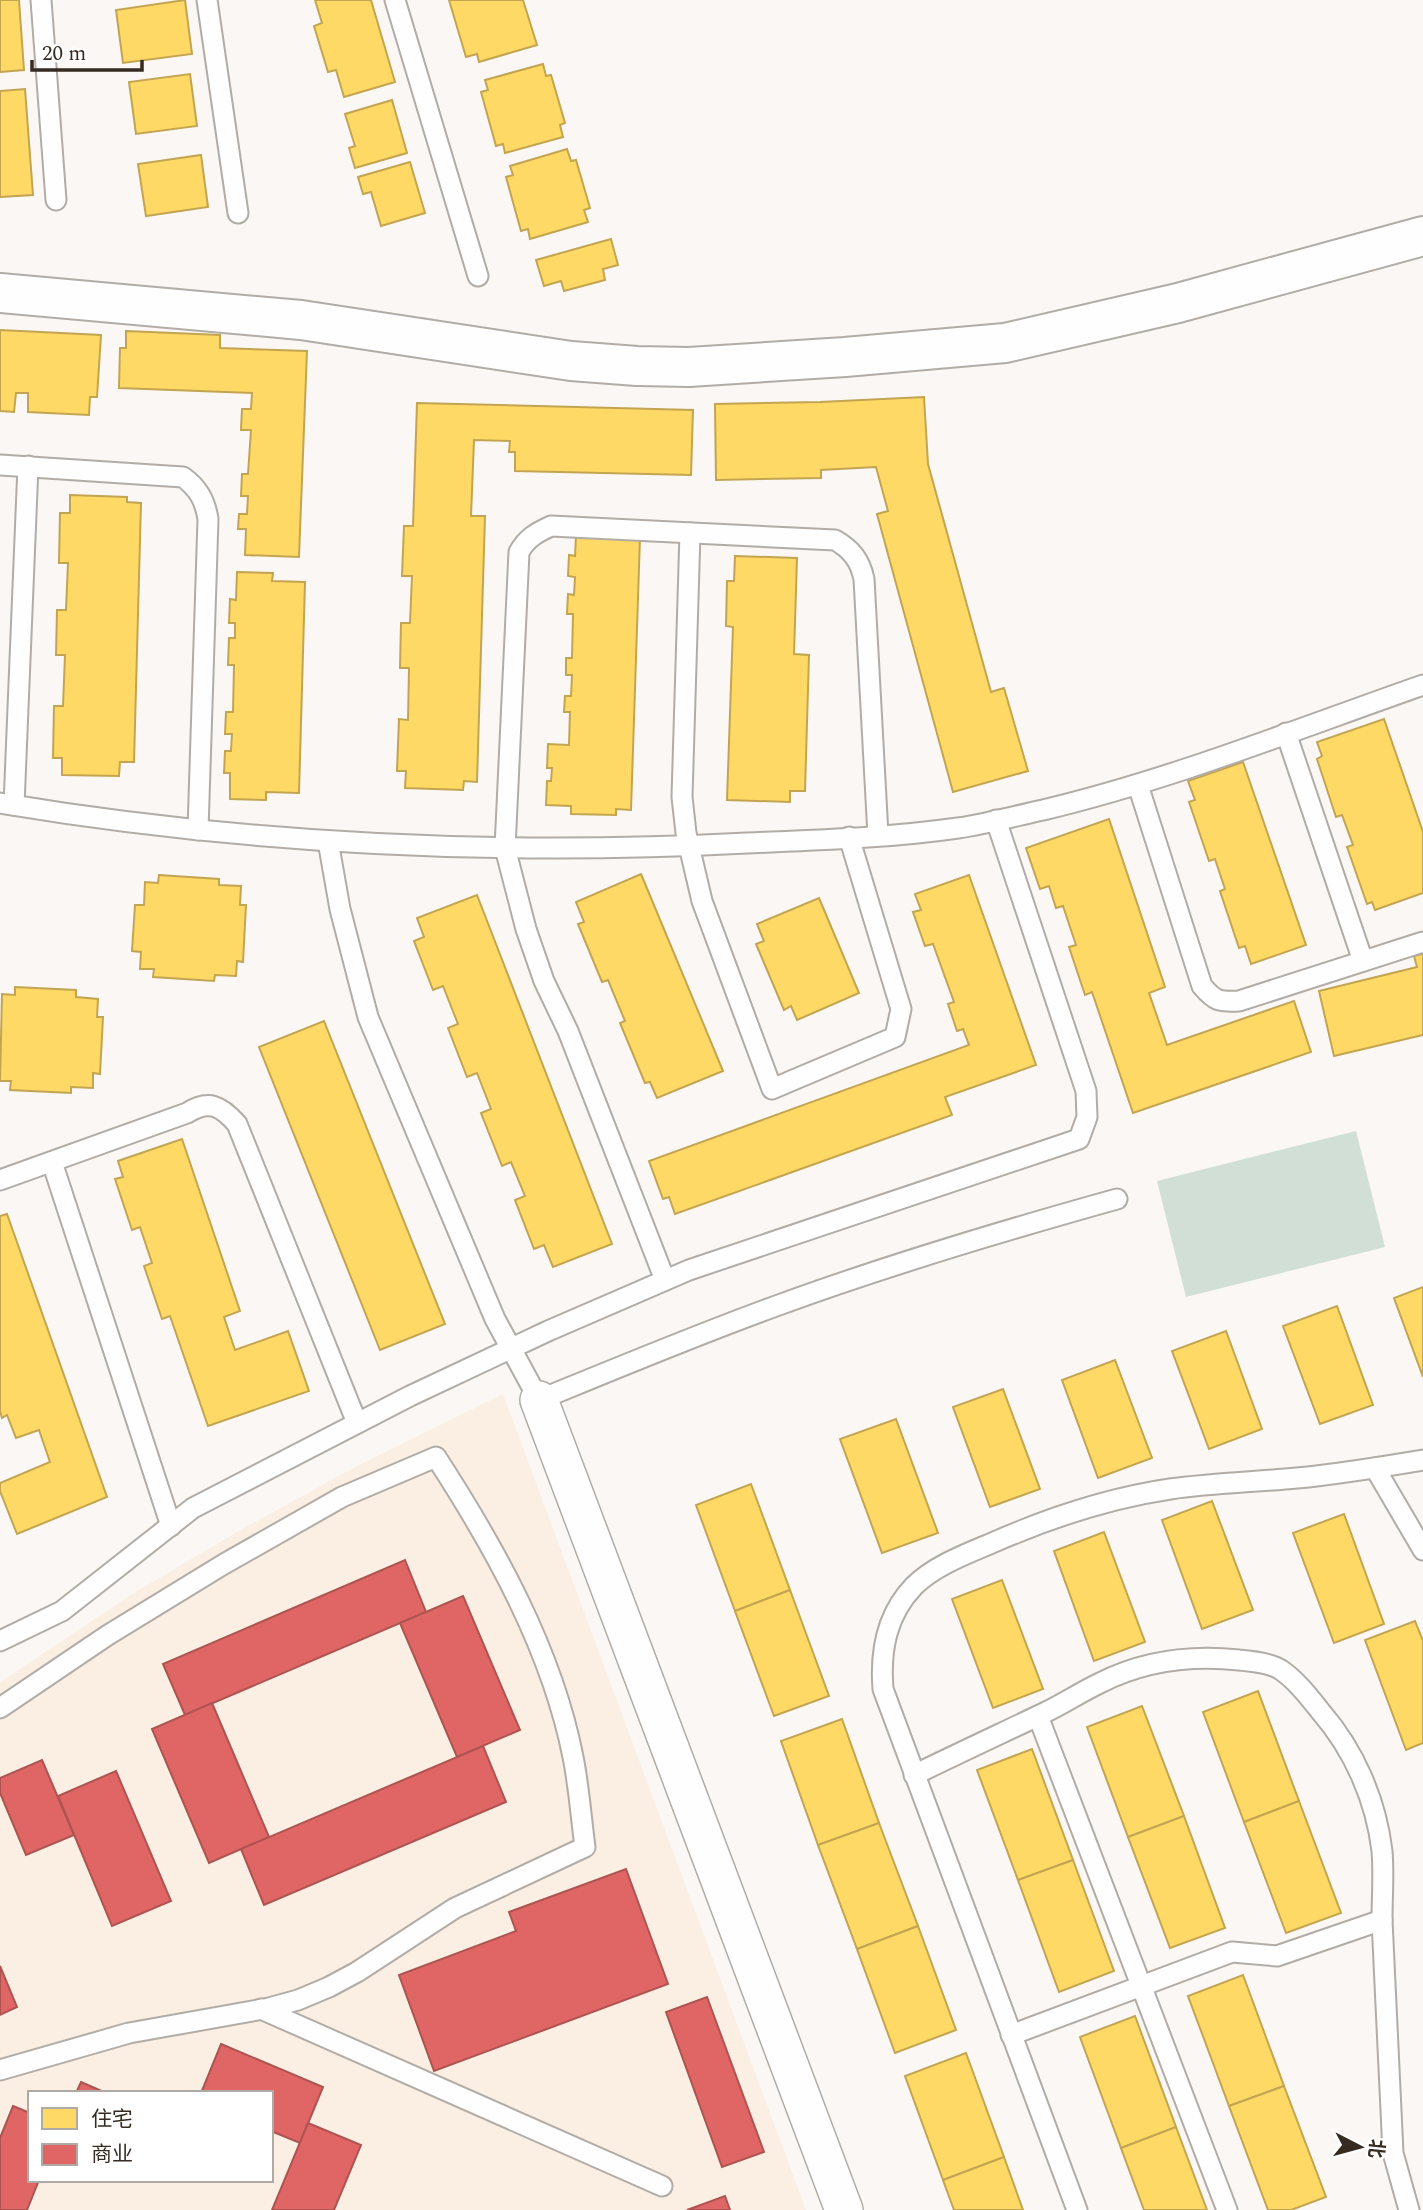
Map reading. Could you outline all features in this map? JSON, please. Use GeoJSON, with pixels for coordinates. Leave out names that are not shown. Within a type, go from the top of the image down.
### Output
{"type":"FeatureCollection","features":[{"type":"Feature","properties":{"kind":"street"},"geometry":{"type":"LineString","coordinates":[[0,293],[301,320],[571,361],[689,367],[845,358],[1005,343],[1178,303],[1423,236]]}},
{"type":"Feature","properties":{"kind":"street"},"geometry":{"type":"LineString","coordinates":[[539,1400],[844,2210]]}},
{"type":"Feature","properties":{"kind":"lane"},"geometry":{"type":"LineString","coordinates":[[41,0],[56,200]]}},
{"type":"Feature","properties":{"kind":"lane"},"geometry":{"type":"LineString","coordinates":[[207,0],[237,213]]}},
{"type":"Feature","properties":{"kind":"lane"},"geometry":{"type":"LineString","coordinates":[[395,0],[478,276]]}},
{"type":"Feature","properties":{"kind":"lane"},"geometry":{"type":"LineString","coordinates":[[0,464],[183,477],[194,484],[202,496],[208,519],[198,830]]}},
{"type":"Feature","properties":{"kind":"lane"},"geometry":{"type":"LineString","coordinates":[[28,466],[7,804],[198,830],[328,841],[505,848],[689,846],[878,835],[958,828],[1076,802],[1138,785],[1423,685]]}},
{"type":"Feature","properties":{"kind":"lane"},"geometry":{"type":"LineString","coordinates":[[666,1280],[568,1031],[544,981],[514,888],[505,848],[519,552],[525,541],[551,526],[835,540],[845,546],[861,566],[864,579],[878,835]]}},
{"type":"Feature","properties":{"kind":"lane"},"geometry":{"type":"LineString","coordinates":[[690,533],[682,797],[689,846],[702,901],[772,1089],[895,1037],[901,1009],[849,837]]}},
{"type":"Feature","properties":{"kind":"lane"},"geometry":{"type":"LineString","coordinates":[[1286,733],[1363,961]]}},
{"type":"Feature","properties":{"kind":"lane"},"geometry":{"type":"LineString","coordinates":[[1138,785],[1202,986],[1213,998],[1221,1002],[1238,1001],[1423,942]]}},
{"type":"Feature","properties":{"kind":"lane"},"geometry":{"type":"LineString","coordinates":[[0,1641],[62,1611],[193,1508],[357,1423],[510,1349],[689,1270],[1079,1139],[1087,1117],[1086,1091],[996,820]]}},
{"type":"Feature","properties":{"kind":"lane"},"geometry":{"type":"LineString","coordinates":[[328,841],[340,909],[368,1017],[495,1320],[539,1400],[657,1351],[789,1301],[990,1235],[1117,1199]]}},
{"type":"Feature","properties":{"kind":"lane"},"geometry":{"type":"LineString","coordinates":[[0,1180],[196,1108],[206,1105],[225,1111],[237,1124],[357,1423]]}},
{"type":"Feature","properties":{"kind":"lane"},"geometry":{"type":"LineString","coordinates":[[52,1162],[171,1526]]}},
{"type":"Feature","properties":{"kind":"lane"},"geometry":{"type":"LineString","coordinates":[[0,1708],[108,1635],[224,1564],[342,1497],[436,1457],[476,1518],[510,1582],[535,1638],[556,1696],[573,1756],[586,1847],[455,1908],[357,1972],[299,2000],[129,2033],[0,2070]]}},
{"type":"Feature","properties":{"kind":"lane"},"geometry":{"type":"LineString","coordinates":[[1077,2210],[883,1689],[881,1664],[884,1639],[891,1620],[907,1594],[928,1574],[973,1551],[1067,1514],[1167,1490],[1217,1483],[1296,1478],[1423,1460]]}},
{"type":"Feature","properties":{"kind":"lane"},"geometry":{"type":"LineString","coordinates":[[1375,1468],[1423,1550]]}},
{"type":"Feature","properties":{"kind":"lane"},"geometry":{"type":"LineString","coordinates":[[914,1775],[1129,1671],[1160,1662],[1216,1658],[1279,1668],[1299,1686],[1335,1727],[1351,1755],[1365,1785],[1382,1849],[1382,1920],[1393,2154],[1409,2210]]}},
{"type":"Feature","properties":{"kind":"lane"},"geometry":{"type":"LineString","coordinates":[[1038,1716],[1227,2210]]}},
{"type":"Feature","properties":{"kind":"lane"},"geometry":{"type":"LineString","coordinates":[[1011,2035],[1232,1952],[1277,1956],[1382,1920]]}},
{"type":"Feature","properties":{"kind":"lane"},"geometry":{"type":"LineString","coordinates":[[261,2009],[662,2186]]}},
{"type":"Feature","properties":{"kind":"shaded area"},"geometry":{"type":"Polygon","coordinates":[[[1356,1131],[1385,1247],[1186,1297],[1157,1181],[1356,1131]]]}},
{"type":"Feature","properties":{"kind":"shaded area"},"geometry":{"type":"Polygon","coordinates":[[[503,1394],[806,2210],[0,2210],[0,1682],[129,1596],[242,1529],[359,1465],[503,1394]]]}},
{"type":"Feature","properties":{"kind":"building: 住宅"},"geometry":{"type":"Polygon","coordinates":[[[0,0],[19,0],[24,70],[0,72],[0,0]]]}},
{"type":"Feature","properties":{"kind":"building: 住宅"},"geometry":{"type":"Polygon","coordinates":[[[185,0],[192,54],[123,63],[116,10],[185,0]]]}},
{"type":"Feature","properties":{"kind":"building: 住宅"},"geometry":{"type":"Polygon","coordinates":[[[315,0],[371,0],[395,82],[344,97],[336,70],[328,72],[314,26],[322,23],[315,0]]]}},
{"type":"Feature","properties":{"kind":"building: 住宅"},"geometry":{"type":"Polygon","coordinates":[[[449,0],[523,0],[537,45],[479,62],[477,54],[466,57],[449,0]]]}},
{"type":"Feature","properties":{"kind":"building: 住宅"},"geometry":{"type":"Polygon","coordinates":[[[543,64],[546,76],[551,75],[565,123],[560,125],[563,137],[505,153],[503,144],[496,146],[481,92],[488,90],[485,80],[543,64]]]}},
{"type":"Feature","properties":{"kind":"building: 住宅"},"geometry":{"type":"Polygon","coordinates":[[[190,74],[197,126],[136,134],[129,82],[190,74]]]}},
{"type":"Feature","properties":{"kind":"building: 住宅"},"geometry":{"type":"Polygon","coordinates":[[[25,89],[33,195],[0,197],[0,91],[25,89]]]}},
{"type":"Feature","properties":{"kind":"building: 住宅"},"geometry":{"type":"Polygon","coordinates":[[[392,100],[407,153],[355,168],[349,148],[355,146],[345,114],[392,100]]]}},
{"type":"Feature","properties":{"kind":"building: 住宅"},"geometry":{"type":"Polygon","coordinates":[[[567,149],[571,161],[576,160],[590,208],[584,210],[588,222],[530,239],[528,229],[521,231],[506,177],[513,175],[510,166],[567,149]]]}},
{"type":"Feature","properties":{"kind":"building: 住宅"},"geometry":{"type":"Polygon","coordinates":[[[201,155],[208,207],[146,216],[138,164],[201,155]]]}},
{"type":"Feature","properties":{"kind":"building: 住宅"},"geometry":{"type":"Polygon","coordinates":[[[410,162],[425,213],[381,226],[371,192],[363,194],[358,177],[410,162]]]}},
{"type":"Feature","properties":{"kind":"building: 住宅"},"geometry":{"type":"Polygon","coordinates":[[[611,239],[618,265],[603,269],[605,280],[564,291],[561,281],[544,286],[536,260],[611,239]]]}},
{"type":"Feature","properties":{"kind":"building: 住宅"},"geometry":{"type":"Polygon","coordinates":[[[0,330],[101,335],[97,397],[90,397],[89,415],[28,412],[28,393],[16,393],[14,412],[0,411],[0,330]]]}},
{"type":"Feature","properties":{"kind":"building: 住宅"},"geometry":{"type":"Polygon","coordinates":[[[126,331],[220,335],[220,348],[307,351],[299,557],[245,555],[246,529],[238,529],[239,514],[247,514],[248,496],[241,496],[242,474],[248,474],[251,430],[241,430],[242,409],[251,409],[252,393],[119,388],[120,348],[126,348],[126,331]]]}},
{"type":"Feature","properties":{"kind":"building: 住宅"},"geometry":{"type":"Polygon","coordinates":[[[924,397],[928,464],[991,692],[1004,688],[1028,771],[953,792],[877,514],[888,511],[876,467],[821,470],[821,478],[716,480],[715,404],[924,397]]]}},
{"type":"Feature","properties":{"kind":"building: 住宅"},"geometry":{"type":"Polygon","coordinates":[[[417,403],[693,410],[691,475],[515,471],[515,452],[509,452],[510,441],[474,440],[471,516],[485,516],[477,782],[464,781],[463,790],[405,788],[406,771],[397,771],[399,719],[408,720],[409,668],[400,668],[401,623],[410,623],[412,576],[402,576],[404,526],[413,526],[417,403]]]}},
{"type":"Feature","properties":{"kind":"building: 住宅"},"geometry":{"type":"Polygon","coordinates":[[[70,495],[127,497],[127,502],[141,503],[134,762],[120,762],[119,776],[62,775],[62,758],[53,758],[54,706],[63,706],[65,655],[56,655],[57,610],[66,610],[68,563],[59,563],[60,513],[70,513],[70,495]]]}},
{"type":"Feature","properties":{"kind":"building: 住宅"},"geometry":{"type":"Polygon","coordinates":[[[576,536],[640,537],[631,810],[616,809],[616,815],[571,814],[571,806],[546,805],[547,781],[551,781],[552,768],[547,768],[548,744],[569,745],[570,712],[564,712],[565,696],[571,696],[572,675],[566,675],[566,658],[572,658],[573,614],[567,614],[568,594],[574,595],[575,577],[568,576],[569,555],[575,556],[576,536]]]}},
{"type":"Feature","properties":{"kind":"building: 住宅"},"geometry":{"type":"Polygon","coordinates":[[[735,556],[797,558],[794,654],[809,655],[805,791],[790,791],[790,802],[727,800],[733,627],[726,626],[727,581],[734,581],[735,556]]]}},
{"type":"Feature","properties":{"kind":"building: 住宅"},"geometry":{"type":"Polygon","coordinates":[[[237,572],[273,573],[272,581],[305,582],[299,793],[266,792],[266,800],[230,799],[230,773],[224,773],[225,751],[231,751],[232,734],[225,734],[226,712],[233,712],[234,665],[228,665],[229,638],[235,638],[235,623],[229,623],[230,599],[236,600],[237,572]]]}},
{"type":"Feature","properties":{"kind":"building: 住宅"},"geometry":{"type":"Polygon","coordinates":[[[1384,719],[1423,832],[1423,893],[1375,910],[1372,902],[1367,904],[1347,847],[1353,845],[1342,815],[1336,817],[1317,759],[1322,756],[1317,742],[1384,719]]]}},
{"type":"Feature","properties":{"kind":"building: 住宅"},"geometry":{"type":"Polygon","coordinates":[[[1243,762],[1306,945],[1251,964],[1245,946],[1239,948],[1220,891],[1225,889],[1215,859],[1209,861],[1189,802],[1195,800],[1188,781],[1243,762]]]}},
{"type":"Feature","properties":{"kind":"building: 住宅"},"geometry":{"type":"Polygon","coordinates":[[[1109,819],[1165,987],[1149,993],[1167,1045],[1294,1001],[1311,1052],[1133,1113],[1092,992],[1085,995],[1069,947],[1076,945],[1063,906],[1056,908],[1049,886],[1040,889],[1026,848],[1109,819]]]}},
{"type":"Feature","properties":{"kind":"building: 住宅"},"geometry":{"type":"Polygon","coordinates":[[[641,874],[723,1071],[657,1098],[650,1082],[645,1083],[620,1023],[625,1021],[608,980],[602,982],[578,924],[584,922],[576,902],[641,874]]]}},
{"type":"Feature","properties":{"kind":"building: 住宅"},"geometry":{"type":"Polygon","coordinates":[[[159,875],[219,879],[219,885],[241,886],[240,905],[246,905],[243,962],[237,961],[236,976],[215,975],[214,981],[153,977],[154,969],[140,969],[141,952],[132,951],[135,905],[144,905],[145,882],[158,883],[159,875]]]}},
{"type":"Feature","properties":{"kind":"building: 住宅"},"geometry":{"type":"Polygon","coordinates":[[[969,875],[1036,1065],[945,1097],[952,1115],[675,1214],[669,1197],[663,1199],[649,1161],[969,1045],[963,1029],[957,1031],[948,1004],[954,1002],[933,944],[925,946],[913,912],[921,910],[915,894],[969,875]]]}},
{"type":"Feature","properties":{"kind":"building: 住宅"},"geometry":{"type":"Polygon","coordinates":[[[477,895],[612,1244],[553,1267],[544,1245],[534,1249],[515,1200],[525,1196],[511,1162],[502,1166],[481,1113],[491,1109],[477,1073],[467,1077],[448,1028],[458,1024],[443,986],[433,990],[414,941],[424,937],[417,918],[477,895]]]}},
{"type":"Feature","properties":{"kind":"building: 住宅"},"geometry":{"type":"Polygon","coordinates":[[[819,898],[859,993],[797,1020],[791,1006],[784,1010],[756,944],[764,941],[757,924],[819,898]]]}},
{"type":"Feature","properties":{"kind":"building: 住宅"},"geometry":{"type":"Polygon","coordinates":[[[1423,954],[1423,1035],[1334,1056],[1319,991],[1417,967],[1414,956],[1423,954]]]}},
{"type":"Feature","properties":{"kind":"building: 住宅"},"geometry":{"type":"Polygon","coordinates":[[[15,987],[76,990],[76,997],[98,999],[97,1017],[103,1017],[100,1074],[93,1073],[93,1088],[71,1087],[71,1093],[10,1090],[11,1081],[0,1081],[2,994],[15,995],[15,987]]]}},
{"type":"Feature","properties":{"kind":"building: 住宅"},"geometry":{"type":"Polygon","coordinates":[[[324,1021],[445,1324],[380,1350],[259,1047],[324,1021]]]}},
{"type":"Feature","properties":{"kind":"building: 住宅"},"geometry":{"type":"Polygon","coordinates":[[[182,1139],[240,1311],[224,1317],[235,1350],[288,1331],[309,1391],[208,1426],[170,1316],[162,1319],[144,1266],[152,1263],[140,1227],[132,1230],[115,1179],[123,1177],[118,1161],[182,1139]]]}},
{"type":"Feature","properties":{"kind":"building: 住宅"},"geometry":{"type":"Polygon","coordinates":[[[7,1214],[107,1497],[17,1534],[0,1491],[0,1483],[50,1462],[39,1430],[16,1438],[7,1415],[2,1418],[0,1411],[0,1216],[7,1214]]]}},
{"type":"Feature","properties":{"kind":"building: 住宅"},"geometry":{"type":"Polygon","coordinates":[[[1423,1287],[1423,1377],[1394,1298],[1423,1287]]]}},
{"type":"Feature","properties":{"kind":"building: 住宅"},"geometry":{"type":"Polygon","coordinates":[[[1337,1306],[1373,1405],[1320,1424],[1283,1326],[1337,1306]]]}},
{"type":"Feature","properties":{"kind":"building: 住宅"},"geometry":{"type":"Polygon","coordinates":[[[1226,1331],[1262,1429],[1209,1449],[1172,1351],[1226,1331]]]}},
{"type":"Feature","properties":{"kind":"building: 住宅"},"geometry":{"type":"Polygon","coordinates":[[[1115,1360],[1152,1458],[1098,1478],[1062,1380],[1115,1360]]]}},
{"type":"Feature","properties":{"kind":"building: 住宅"},"geometry":{"type":"Polygon","coordinates":[[[1003,1389],[1040,1489],[990,1507],[953,1407],[1003,1389]]]}},
{"type":"Feature","properties":{"kind":"building: 住宅"},"geometry":{"type":"Polygon","coordinates":[[[896,1419],[938,1533],[882,1553],[840,1439],[896,1419]]]}},
{"type":"Feature","properties":{"kind":"building: 住宅"},"geometry":{"type":"Polygon","coordinates":[[[751,1484],[790,1590],[735,1611],[696,1505],[751,1484]]]}},
{"type":"Feature","properties":{"kind":"building: 住宅"},"geometry":{"type":"Polygon","coordinates":[[[1212,1501],[1253,1610],[1202,1629],[1162,1520],[1212,1501]]]}},
{"type":"Feature","properties":{"kind":"building: 住宅"},"geometry":{"type":"Polygon","coordinates":[[[1344,1514],[1384,1624],[1334,1643],[1293,1533],[1344,1514]]]}},
{"type":"Feature","properties":{"kind":"building: 住宅"},"geometry":{"type":"Polygon","coordinates":[[[1104,1532],[1145,1642],[1094,1661],[1054,1551],[1104,1532]]]}},
{"type":"Feature","properties":{"kind":"building: 住宅"},"geometry":{"type":"Polygon","coordinates":[[[1002,1580],[1043,1689],[993,1708],[952,1599],[1002,1580]]]}},
{"type":"Feature","properties":{"kind":"building: 住宅"},"geometry":{"type":"Polygon","coordinates":[[[790,1590],[829,1696],[774,1716],[735,1611],[790,1590]]]}},
{"type":"Feature","properties":{"kind":"building: 住宅"},"geometry":{"type":"Polygon","coordinates":[[[1415,1621],[1423,1641],[1423,1743],[1406,1750],[1365,1640],[1415,1621]]]}},
{"type":"Feature","properties":{"kind":"building: 住宅"},"geometry":{"type":"Polygon","coordinates":[[[1258,1691],[1299,1801],[1244,1822],[1203,1712],[1258,1691]]]}},
{"type":"Feature","properties":{"kind":"building: 住宅"},"geometry":{"type":"Polygon","coordinates":[[[1142,1706],[1184,1816],[1128,1837],[1087,1727],[1142,1706]]]}},
{"type":"Feature","properties":{"kind":"building: 住宅"},"geometry":{"type":"Polygon","coordinates":[[[842,1719],[879,1823],[818,1845],[781,1741],[842,1719]]]}},
{"type":"Feature","properties":{"kind":"building: 住宅"},"geometry":{"type":"Polygon","coordinates":[[[1032,1749],[1073,1860],[1018,1880],[977,1770],[1032,1749]]]}},
{"type":"Feature","properties":{"kind":"building: 住宅"},"geometry":{"type":"Polygon","coordinates":[[[1299,1801],[1341,1913],[1286,1933],[1244,1822],[1299,1801]]]}},
{"type":"Feature","properties":{"kind":"building: 住宅"},"geometry":{"type":"Polygon","coordinates":[[[1184,1816],[1225,1928],[1170,1948],[1128,1837],[1184,1816]]]}},
{"type":"Feature","properties":{"kind":"building: 住宅"},"geometry":{"type":"Polygon","coordinates":[[[879,1823],[918,1926],[857,1949],[818,1845],[879,1823]]]}},
{"type":"Feature","properties":{"kind":"building: 住宅"},"geometry":{"type":"Polygon","coordinates":[[[1073,1860],[1114,1971],[1059,1992],[1018,1880],[1073,1860]]]}},
{"type":"Feature","properties":{"kind":"building: 住宅"},"geometry":{"type":"Polygon","coordinates":[[[918,1926],[956,2030],[895,2053],[857,1949],[918,1926]]]}},
{"type":"Feature","properties":{"kind":"building: 住宅"},"geometry":{"type":"Polygon","coordinates":[[[1243,1975],[1284,2086],[1229,2106],[1188,1996],[1243,1975]]]}},
{"type":"Feature","properties":{"kind":"building: 住宅"},"geometry":{"type":"Polygon","coordinates":[[[1135,2016],[1176,2127],[1121,2148],[1080,2037],[1135,2016]]]}},
{"type":"Feature","properties":{"kind":"building: 住宅"},"geometry":{"type":"Polygon","coordinates":[[[966,2053],[1004,2157],[943,2180],[905,2076],[966,2053]]]}},
{"type":"Feature","properties":{"kind":"building: 住宅"},"geometry":{"type":"Polygon","coordinates":[[[1284,2086],[1326,2197],[1291,2210],[1268,2210],[1229,2106],[1284,2086]]]}},
{"type":"Feature","properties":{"kind":"building: 住宅"},"geometry":{"type":"Polygon","coordinates":[[[1176,2127],[1207,2210],[1144,2210],[1121,2148],[1176,2127]]]}},
{"type":"Feature","properties":{"kind":"building: 住宅"},"geometry":{"type":"Polygon","coordinates":[[[1004,2157],[1023,2210],[954,2210],[943,2180],[1004,2157]]]}},
{"type":"Feature","properties":{"kind":"building: 商业"},"geometry":{"type":"Polygon","coordinates":[[[405,1560],[426,1612],[185,1715],[163,1664],[405,1560]]]}},
{"type":"Feature","properties":{"kind":"building: 商业"},"geometry":{"type":"Polygon","coordinates":[[[463,1596],[520,1730],[457,1757],[400,1623],[463,1596]]]}},
{"type":"Feature","properties":{"kind":"building: 商业"},"geometry":{"type":"Polygon","coordinates":[[[212,1703],[269,1837],[209,1863],[152,1729],[212,1703]]]}},
{"type":"Feature","properties":{"kind":"building: 商业"},"geometry":{"type":"Polygon","coordinates":[[[483,1746],[506,1802],[264,1905],[241,1849],[483,1746]]]}},
{"type":"Feature","properties":{"kind":"building: 商业"},"geometry":{"type":"Polygon","coordinates":[[[42,1760],[74,1835],[26,1855],[0,1793],[0,1778],[42,1760]]]}},
{"type":"Feature","properties":{"kind":"building: 商业"},"geometry":{"type":"Polygon","coordinates":[[[116,1771],[171,1901],[112,1926],[58,1796],[116,1771]]]}},
{"type":"Feature","properties":{"kind":"building: 商业"},"geometry":{"type":"Polygon","coordinates":[[[626,1869],[668,1984],[434,2071],[399,1975],[516,1931],[509,1912],[626,1869]]]}},
{"type":"Feature","properties":{"kind":"building: 商业"},"geometry":{"type":"Polygon","coordinates":[[[0,1966],[17,2007],[0,2015],[0,1966]]]}},
{"type":"Feature","properties":{"kind":"building: 商业"},"geometry":{"type":"Polygon","coordinates":[[[707,1997],[764,2152],[722,2167],[666,2012],[707,1997]]]}},
{"type":"Feature","properties":{"kind":"building: 商业"},"geometry":{"type":"Polygon","coordinates":[[[221,2044],[323,2087],[300,2143],[273,2132],[273,2091],[202,2091],[221,2044]]]}},
{"type":"Feature","properties":{"kind":"building: 商业"},"geometry":{"type":"Polygon","coordinates":[[[81,2082],[101,2091],[77,2091],[81,2082]]]}},
{"type":"Feature","properties":{"kind":"building: 商业"},"geometry":{"type":"Polygon","coordinates":[[[13,2106],[28,2112],[28,2182],[38,2182],[27,2210],[0,2210],[0,2138],[13,2106]]]}},
{"type":"Feature","properties":{"kind":"building: 商业"},"geometry":{"type":"Polygon","coordinates":[[[308,2123],[361,2145],[334,2210],[272,2210],[308,2123]]]}},
{"type":"Feature","properties":{"kind":"building: 商业"},"geometry":{"type":"Polygon","coordinates":[[[725,2196],[730,2210],[687,2210],[725,2196]]]}}]}
